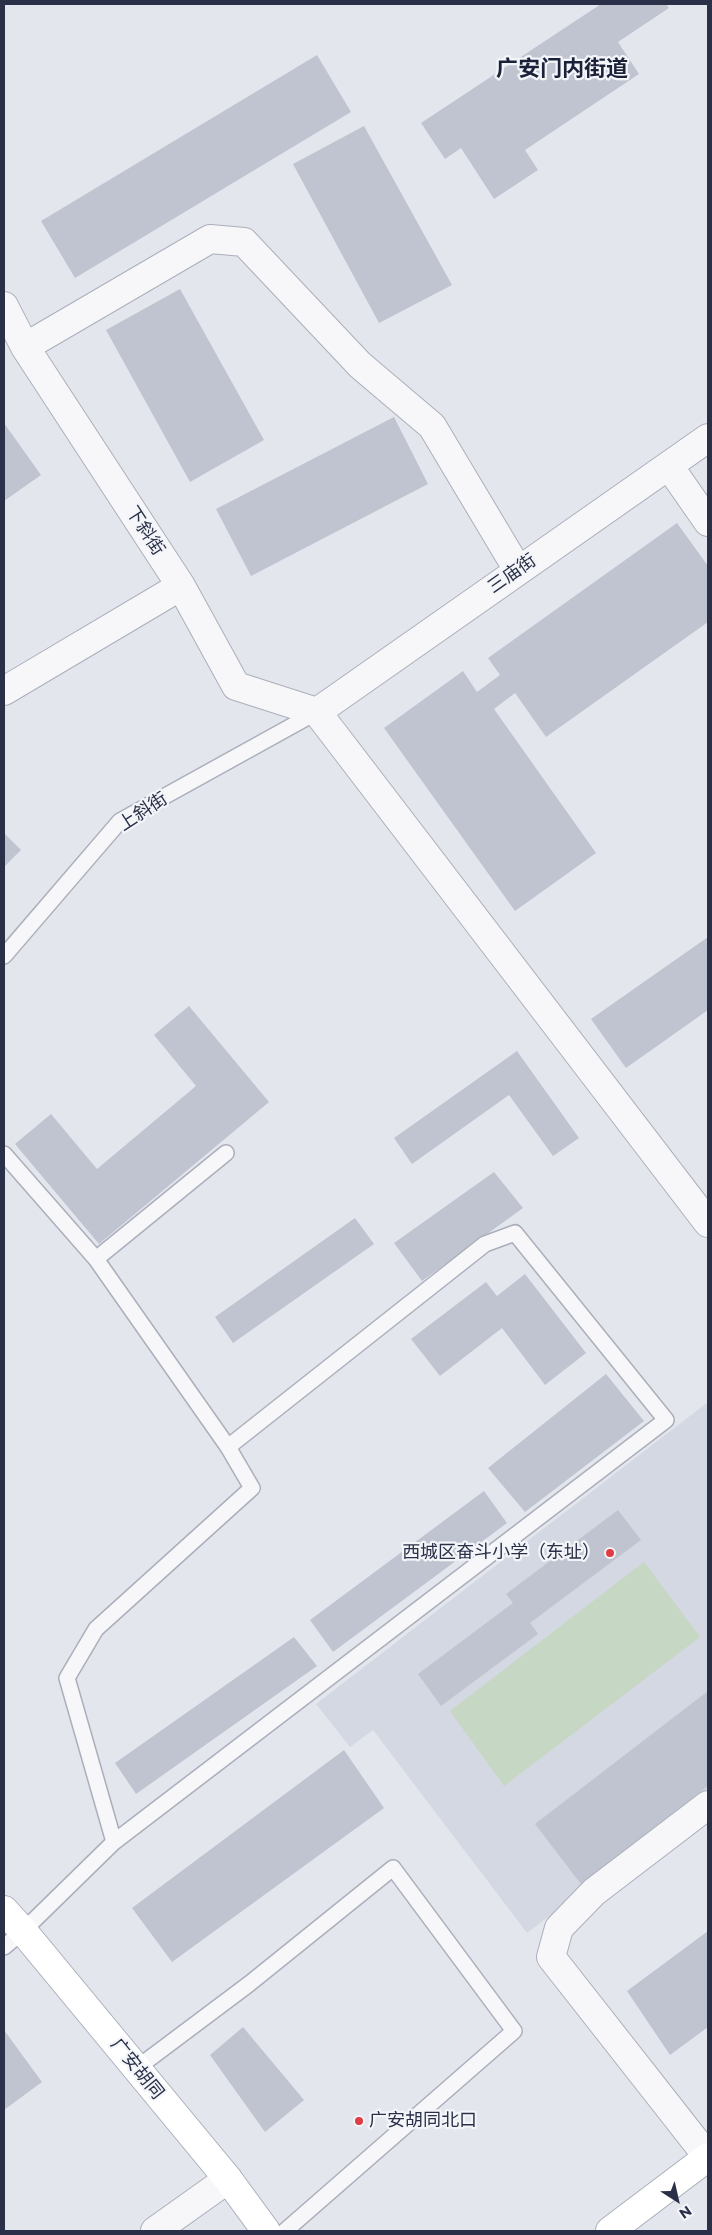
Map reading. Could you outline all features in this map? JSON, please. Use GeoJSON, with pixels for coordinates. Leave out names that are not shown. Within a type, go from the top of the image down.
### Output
{"type":"FeatureCollection","features":[{"type":"Feature","properties":{"kind":"street"},"geometry":{"type":"LineString","coordinates":[[25,347],[210,239],[244,242],[360,365],[432,426],[518,570]]}},
{"type":"Feature","properties":{"kind":"street","name":"下斜街"},"geometry":{"type":"LineString","coordinates":[[4,306],[25,347],[181,586],[236,686],[317,712]]}},
{"type":"Feature","properties":{"kind":"street","name":"三庙街"},"geometry":{"type":"LineString","coordinates":[[317,712],[708,438]]}},
{"type":"Feature","properties":{"kind":"street"},"geometry":{"type":"LineString","coordinates":[[670,466],[708,522]]}},
{"type":"Feature","properties":{"kind":"street"},"geometry":{"type":"LineString","coordinates":[[4,691],[181,586]]}},
{"type":"Feature","properties":{"kind":"street"},"geometry":{"type":"LineString","coordinates":[[317,712],[708,1223]]}},
{"type":"Feature","properties":{"kind":"street"},"geometry":{"type":"LineString","coordinates":[[610,2231],[708,2157],[551,1957],[559,1928],[594,1892],[708,1804]]}},
{"type":"Feature","properties":{"kind":"street","name":"广安胡同"},"geometry":{"type":"LineString","coordinates":[[4,1910],[14,1939],[136,2068],[228,2179],[266,2231]]}},
{"type":"Feature","properties":{"kind":"street"},"geometry":{"type":"LineString","coordinates":[[155,2231],[228,2179]]}},
{"type":"Feature","properties":{"kind":"lane","name":"上斜街"},"geometry":{"type":"LineString","coordinates":[[4,956],[120,822],[317,712]]}},
{"type":"Feature","properties":{"kind":"lane"},"geometry":{"type":"LineString","coordinates":[[96,1259],[226,1153]]}},
{"type":"Feature","properties":{"kind":"lane"},"geometry":{"type":"LineString","coordinates":[[4,1154],[96,1259],[228,1447],[252,1488],[96,1629],[67,1678],[114,1842]]}},
{"type":"Feature","properties":{"kind":"lane"},"geometry":{"type":"LineString","coordinates":[[14,1939],[114,1842],[666,1420],[515,1233],[486,1244],[228,1447]]}},
{"type":"Feature","properties":{"kind":"lane"},"geometry":{"type":"LineString","coordinates":[[136,2068],[249,1984],[393,1868],[514,2031],[285,2231]]}},
{"type":"Feature","properties":{"kind":"shaded area","name":"西城区奋斗小学（东址）"},"geometry":{"type":"Polygon","coordinates":[[[708,1402],[708,1796],[527,1933],[373,1730],[350,1747],[316,1704],[708,1402]]]}},
{"type":"Feature","properties":{"kind":"green space"},"geometry":{"type":"Polygon","coordinates":[[[644,1562],[700,1637],[504,1786],[450,1711],[644,1562]]]}},
{"type":"Feature","properties":{"kind":"building"},"geometry":{"type":"Polygon","coordinates":[[[601,4],[666,4],[669,8],[618,42],[639,74],[525,150],[538,170],[494,199],[461,148],[445,159],[421,123],[601,4]]]}},
{"type":"Feature","properties":{"kind":"building"},"geometry":{"type":"Polygon","coordinates":[[[317,55],[351,112],[75,278],[41,221],[317,55]]]}},
{"type":"Feature","properties":{"kind":"building"},"geometry":{"type":"Polygon","coordinates":[[[364,126],[452,285],[379,323],[293,164],[364,126]]]}},
{"type":"Feature","properties":{"kind":"building"},"geometry":{"type":"Polygon","coordinates":[[[180,289],[264,440],[190,482],[106,330],[180,289]]]}},
{"type":"Feature","properties":{"kind":"building"},"geometry":{"type":"Polygon","coordinates":[[[394,417],[428,484],[251,576],[216,509],[394,417]]]}},
{"type":"Feature","properties":{"kind":"building"},"geometry":{"type":"Polygon","coordinates":[[[4,423],[41,475],[4,501],[4,423]]]}},
{"type":"Feature","properties":{"kind":"building"},"geometry":{"type":"Polygon","coordinates":[[[677,523],[708,566],[708,622],[546,737],[515,693],[494,709],[596,853],[515,911],[384,728],[463,671],[477,692],[500,675],[488,658],[677,523]]]}},
{"type":"Feature","properties":{"kind":"building"},"geometry":{"type":"Polygon","coordinates":[[[4,833],[21,850],[4,867],[4,833]]]}},
{"type":"Feature","properties":{"kind":"building"},"geometry":{"type":"Polygon","coordinates":[[[708,937],[708,1010],[626,1068],[591,1019],[708,937]]]}},
{"type":"Feature","properties":{"kind":"building"},"geometry":{"type":"Polygon","coordinates":[[[189,1006],[269,1102],[99,1244],[15,1144],[51,1114],[97,1169],[196,1086],[154,1035],[189,1006]]]}},
{"type":"Feature","properties":{"kind":"building"},"geometry":{"type":"Polygon","coordinates":[[[517,1051],[579,1138],[553,1156],[509,1095],[412,1164],[394,1138],[517,1051]]]}},
{"type":"Feature","properties":{"kind":"building"},"geometry":{"type":"Polygon","coordinates":[[[494,1172],[523,1208],[422,1281],[394,1243],[494,1172]]]}},
{"type":"Feature","properties":{"kind":"building"},"geometry":{"type":"Polygon","coordinates":[[[355,1218],[374,1244],[233,1343],[215,1317],[355,1218]]]}},
{"type":"Feature","properties":{"kind":"building"},"geometry":{"type":"Polygon","coordinates":[[[525,1274],[586,1353],[545,1385],[502,1328],[440,1376],[411,1339],[486,1282],[497,1296],[525,1274]]]}},
{"type":"Feature","properties":{"kind":"building"},"geometry":{"type":"Polygon","coordinates":[[[606,1374],[644,1421],[525,1512],[488,1468],[606,1374]]]}},
{"type":"Feature","properties":{"kind":"building"},"geometry":{"type":"Polygon","coordinates":[[[484,1491],[507,1523],[333,1652],[310,1620],[484,1491]]]}},
{"type":"Feature","properties":{"kind":"building"},"geometry":{"type":"Polygon","coordinates":[[[618,1510],[641,1540],[530,1623],[538,1634],[441,1706],[418,1674],[513,1603],[506,1594],[618,1510]]]}},
{"type":"Feature","properties":{"kind":"building"},"geometry":{"type":"Polygon","coordinates":[[[294,1637],[317,1666],[136,1794],[115,1763],[294,1637]]]}},
{"type":"Feature","properties":{"kind":"building"},"geometry":{"type":"Polygon","coordinates":[[[708,1691],[708,1786],[581,1884],[535,1824],[708,1691]]]}},
{"type":"Feature","properties":{"kind":"building"},"geometry":{"type":"Polygon","coordinates":[[[344,1750],[384,1808],[172,1962],[132,1908],[344,1750]]]}},
{"type":"Feature","properties":{"kind":"building"},"geometry":{"type":"Polygon","coordinates":[[[708,1931],[708,2027],[670,2055],[627,1991],[708,1931]]]}},
{"type":"Feature","properties":{"kind":"building"},"geometry":{"type":"Polygon","coordinates":[[[243,2027],[304,2100],[265,2132],[210,2055],[243,2027]]]}},
{"type":"Feature","properties":{"kind":"building"},"geometry":{"type":"Polygon","coordinates":[[[4,2030],[42,2082],[4,2110],[4,2030]]]}},
{"type":"Feature","properties":{"kind":"place","name":"西城区奋斗小学（东址）"},"geometry":{"type":"Point","coordinates":[610,1553]}},
{"type":"Feature","properties":{"kind":"place","name":"广安胡同北口"},"geometry":{"type":"Point","coordinates":[359,2121]}},
{"type":"Feature","properties":{"kind":"district","name":"广安门内街道"},"geometry":{"type":"Point","coordinates":[562,70]}}]}
